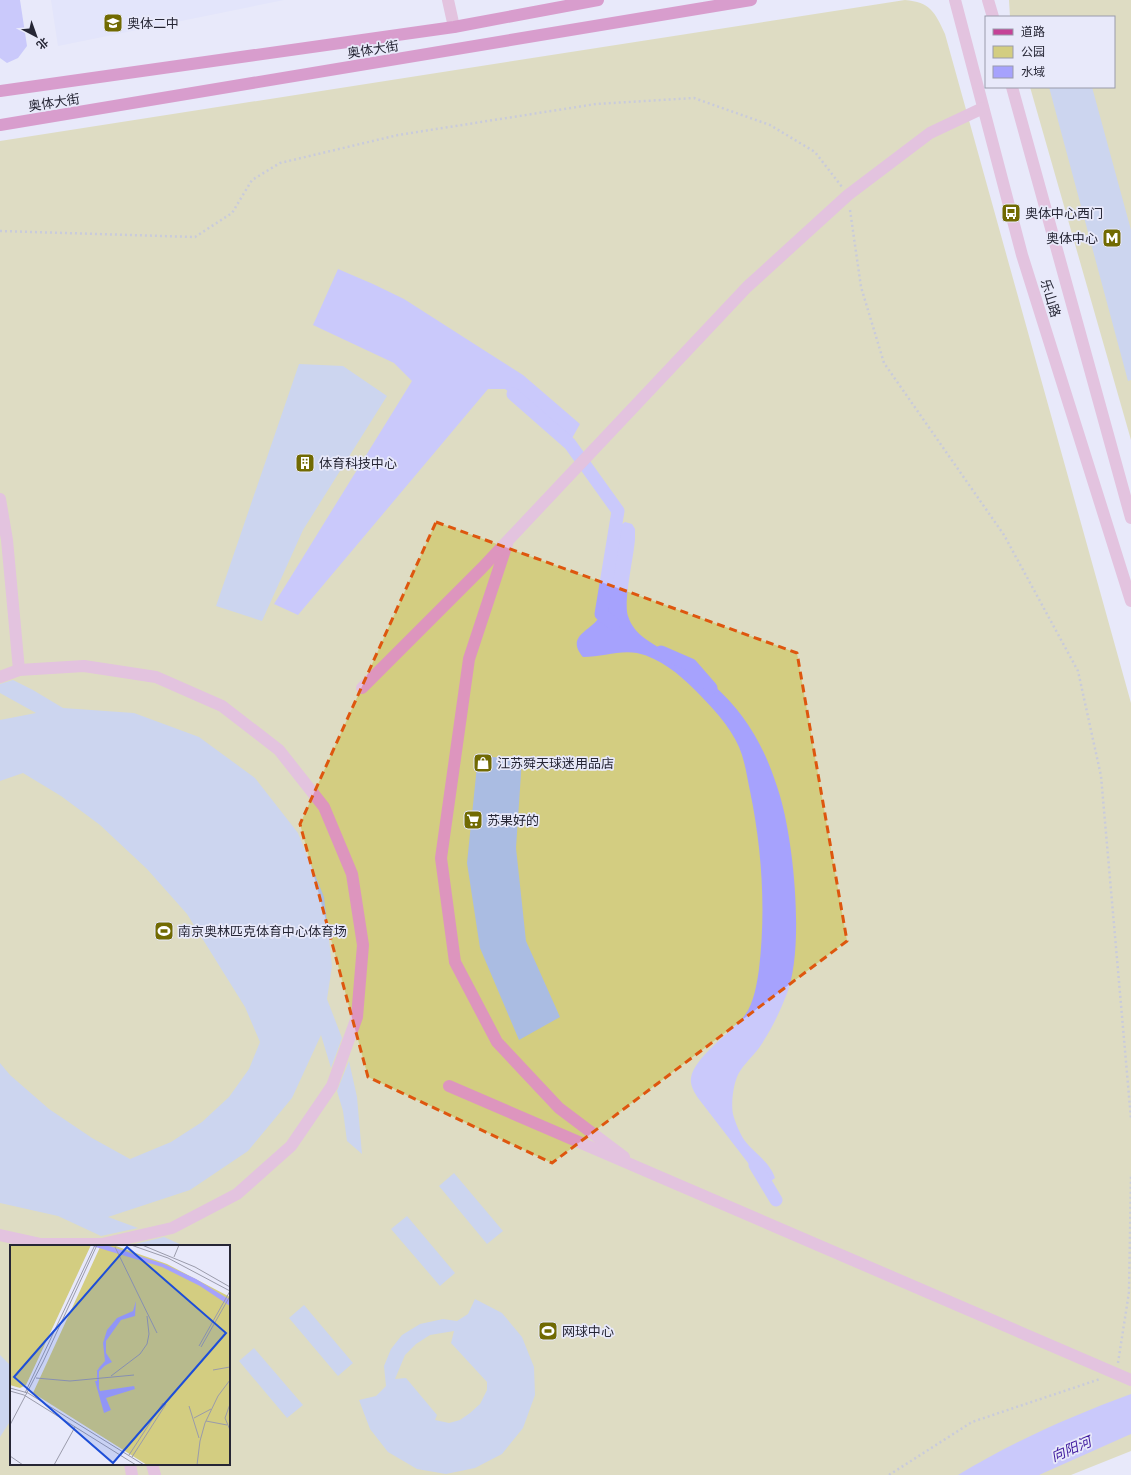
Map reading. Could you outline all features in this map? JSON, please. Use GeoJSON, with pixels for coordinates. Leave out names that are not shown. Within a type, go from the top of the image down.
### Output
{"type":"FeatureCollection","features":[{"type":"Feature","properties":{"kind":"main road","name":"奥体大街"},"geometry":{"type":"LineString","coordinates":[[0,91],[454,27],[598,0]]}},
{"type":"Feature","properties":{"kind":"main road","name":"奥体大街"},"geometry":{"type":"LineString","coordinates":[[0,125],[751,0]]}},
{"type":"Feature","properties":{"kind":"street"},"geometry":{"type":"LineString","coordinates":[[448,0],[454,27]]}},
{"type":"Feature","properties":{"kind":"street","name":"乐山路"},"geometry":{"type":"LineString","coordinates":[[955,0],[1022,255],[1131,601]]}},
{"type":"Feature","properties":{"kind":"street"},"geometry":{"type":"LineString","coordinates":[[988,0],[993,16]]}},
{"type":"Feature","properties":{"kind":"street","name":"乐山路"},"geometry":{"type":"LineString","coordinates":[[1012,88],[1131,518]]}},
{"type":"Feature","properties":{"kind":"street"},"geometry":{"type":"LineString","coordinates":[[362,688],[526,522],[747,287],[848,194],[930,133],[983,108]]}},
{"type":"Feature","properties":{"kind":"street"},"geometry":{"type":"LineString","coordinates":[[0,499],[7,540],[18,670]]}},
{"type":"Feature","properties":{"kind":"street"},"geometry":{"type":"LineString","coordinates":[[508,540],[469,659],[441,858],[455,962],[497,1042],[559,1108],[641,1169]]}},
{"type":"Feature","properties":{"kind":"street"},"geometry":{"type":"LineString","coordinates":[[0,677],[18,670],[84,666],[156,677],[222,706],[279,750],[324,807],[352,874],[364,945],[357,1018],[332,1086],[291,1146],[237,1194],[172,1228],[102,1245],[41,1244],[0,1235]]}},
{"type":"Feature","properties":{"kind":"street"},"geometry":{"type":"LineString","coordinates":[[448,1086],[1131,1380]]}},
{"type":"Feature","properties":{"kind":"street"},"geometry":{"type":"LineString","coordinates":[[130,1465],[132,1475]]}},
{"type":"Feature","properties":{"kind":"street"},"geometry":{"type":"LineString","coordinates":[[152,1465],[155,1475]]}},
{"type":"Feature","properties":{"kind":"path"},"geometry":{"type":"LineString","coordinates":[[0,231],[195,237],[232,213],[252,180],[280,163],[398,135],[596,104],[694,98],[770,125],[815,152],[848,194],[861,286],[884,363],[1004,536],[1078,671],[1101,776],[1131,1119]]}},
{"type":"Feature","properties":{"kind":"highlighted area"},"geometry":{"type":"Polygon","coordinates":[[[436,522],[797,653],[847,941],[552,1163],[368,1077],[300,824],[436,522]]]}},
{"type":"Feature","properties":{"kind":"shaded area","name":"奥体二中"},"geometry":{"type":"Polygon","coordinates":[[[51,0],[284,0],[58,46],[51,0]]]}},
{"type":"Feature","properties":{"kind":"green space"},"geometry":{"type":"Polygon","coordinates":[[[905,0],[920,3],[926,6],[935,14],[945,34],[1131,703],[1131,1451],[1071,1475],[0,1475],[0,141],[905,0]]]}},
{"type":"Feature","properties":{"kind":"green space"},"geometry":{"type":"Polygon","coordinates":[[[1009,0],[1131,0],[1131,440],[1030,88],[1115,88],[1115,16],[1010,16],[1009,0]]]}},
{"type":"Feature","properties":{"kind":"water"},"geometry":{"type":"Polygon","coordinates":[[[0,0],[20,0],[27,46],[18,58],[7,63],[0,58],[0,0]]]}},
{"type":"Feature","properties":{"kind":"water"},"geometry":{"type":"Polygon","coordinates":[[[338,269],[404,299],[523,375],[580,424],[571,440],[505,389],[488,389],[298,615],[274,604],[412,381],[394,363],[313,325],[338,269]]]}},
{"type":"Feature","properties":{"kind":"water"},"geometry":{"type":"Polygon","coordinates":[[[625,522],[632,524],[635,529],[627,600],[628,616],[631,623],[645,639],[697,672],[725,696],[736,708],[755,735],[769,764],[785,816],[790,841],[795,897],[795,952],[792,976],[786,996],[771,1029],[737,1077],[732,1101],[732,1110],[736,1124],[743,1138],[773,1172],[775,1178],[771,1181],[763,1180],[755,1172],[698,1098],[691,1083],[694,1070],[699,1062],[745,1015],[751,1005],[755,993],[758,975],[762,924],[762,880],[754,813],[746,769],[741,752],[726,724],[689,684],[669,667],[645,655],[637,653],[624,652],[583,657],[578,650],[577,644],[580,635],[594,624],[607,604],[612,586],[616,534],[625,522]]]}},
{"type":"Feature","properties":{"kind":"water","name":"向阳河"},"geometry":{"type":"Polygon","coordinates":[[[1131,1394],[1131,1434],[1039,1475],[958,1475],[1042,1430],[1131,1394]]]}},
{"type":"Feature","properties":{"kind":"building"},"geometry":{"type":"Polygon","coordinates":[[[1049,88],[1092,88],[1131,230],[1131,380],[1128,381],[1049,88]]]}},
{"type":"Feature","properties":{"kind":"building","name":"体育科技中心"},"geometry":{"type":"Polygon","coordinates":[[[299,364],[343,366],[387,396],[303,530],[262,621],[216,606],[299,364]]]}},
{"type":"Feature","properties":{"kind":"building"},"geometry":{"type":"Polygon","coordinates":[[[13,680],[63,708],[134,713],[199,737],[255,778],[298,833],[324,897],[332,966],[327,999],[342,1038],[331,1068],[321,1035],[292,1098],[248,1151],[190,1190],[108,1217],[138,1228],[101,1236],[58,1216],[0,1203],[0,1063],[10,1075],[49,1109],[92,1138],[130,1159],[171,1142],[202,1122],[229,1097],[249,1069],[260,1042],[245,1007],[187,914],[147,869],[100,825],[61,796],[23,773],[0,781],[0,720],[36,713],[0,693],[0,684],[13,680]]]}},
{"type":"Feature","properties":{"kind":"building"},"geometry":{"type":"Polygon","coordinates":[[[478,756],[522,759],[516,848],[526,941],[560,1017],[519,1040],[480,948],[467,863],[478,756]]]}},
{"type":"Feature","properties":{"kind":"building"},"geometry":{"type":"Polygon","coordinates":[[[349,1061],[357,1097],[362,1154],[347,1141],[343,1111],[337,1091],[349,1061]]]}},
{"type":"Feature","properties":{"kind":"building"},"geometry":{"type":"Polygon","coordinates":[[[454,1173],[503,1231],[487,1244],[439,1186],[454,1173]]]}},
{"type":"Feature","properties":{"kind":"building"},"geometry":{"type":"Polygon","coordinates":[[[407,1216],[455,1273],[440,1286],[391,1229],[407,1216]]]}},
{"type":"Feature","properties":{"kind":"building"},"geometry":{"type":"Polygon","coordinates":[[[164,1237],[182,1245],[131,1245],[164,1237]]]}},
{"type":"Feature","properties":{"kind":"building"},"geometry":{"type":"Polygon","coordinates":[[[475,1299],[502,1313],[522,1337],[534,1367],[535,1395],[523,1428],[502,1454],[475,1468],[446,1474],[417,1469],[388,1452],[370,1429],[359,1400],[376,1396],[386,1386],[384,1366],[391,1349],[402,1335],[420,1324],[443,1319],[457,1321],[468,1314],[475,1299]],[[454,1331],[430,1335],[416,1344],[405,1355],[395,1379],[406,1378],[437,1415],[435,1420],[449,1423],[460,1420],[470,1413],[480,1404],[487,1390],[487,1382],[451,1343],[454,1331]]]}},
{"type":"Feature","properties":{"kind":"building"},"geometry":{"type":"Polygon","coordinates":[[[304,1305],[353,1363],[338,1376],[289,1318],[304,1305]]]}},
{"type":"Feature","properties":{"kind":"building"},"geometry":{"type":"Polygon","coordinates":[[[254,1348],[303,1405],[287,1418],[239,1361],[254,1348]]]}},
{"type":"Feature","properties":{"kind":"building"},"geometry":{"type":"Polygon","coordinates":[[[0,1355],[10,1365],[10,1422],[0,1437],[0,1355]]]}},
{"type":"Feature","properties":{"kind":"waterway"},"geometry":{"type":"LineString","coordinates":[[513,394],[570,444],[618,511],[601,614],[614,624]]}},
{"type":"Feature","properties":{"kind":"waterway"},"geometry":{"type":"LineString","coordinates":[[661,652],[691,665],[711,688]]}},
{"type":"Feature","properties":{"kind":"waterway"},"geometry":{"type":"LineString","coordinates":[[755,1165],[776,1200]]}},
{"type":"Feature","properties":{"kind":"place","name":"奥体二中"},"geometry":{"type":"Point","coordinates":[113,23]}},
{"type":"Feature","properties":{"kind":"place","name":"奥体中心西门"},"geometry":{"type":"Point","coordinates":[1011,213]}},
{"type":"Feature","properties":{"kind":"place","name":"奥体中心"},"geometry":{"type":"Point","coordinates":[1112,238]}},
{"type":"Feature","properties":{"kind":"place","name":"体育科技中心"},"geometry":{"type":"Point","coordinates":[305,463]}},
{"type":"Feature","properties":{"kind":"place","name":"江苏舜天球迷用品店"},"geometry":{"type":"Point","coordinates":[483,763]}},
{"type":"Feature","properties":{"kind":"place","name":"苏果好的"},"geometry":{"type":"Point","coordinates":[473,820]}},
{"type":"Feature","properties":{"kind":"place","name":"南京奥林匹克体育中心体育场"},"geometry":{"type":"Point","coordinates":[164,931]}},
{"type":"Feature","properties":{"kind":"place","name":"网球中心"},"geometry":{"type":"Point","coordinates":[548,1331]}}]}
